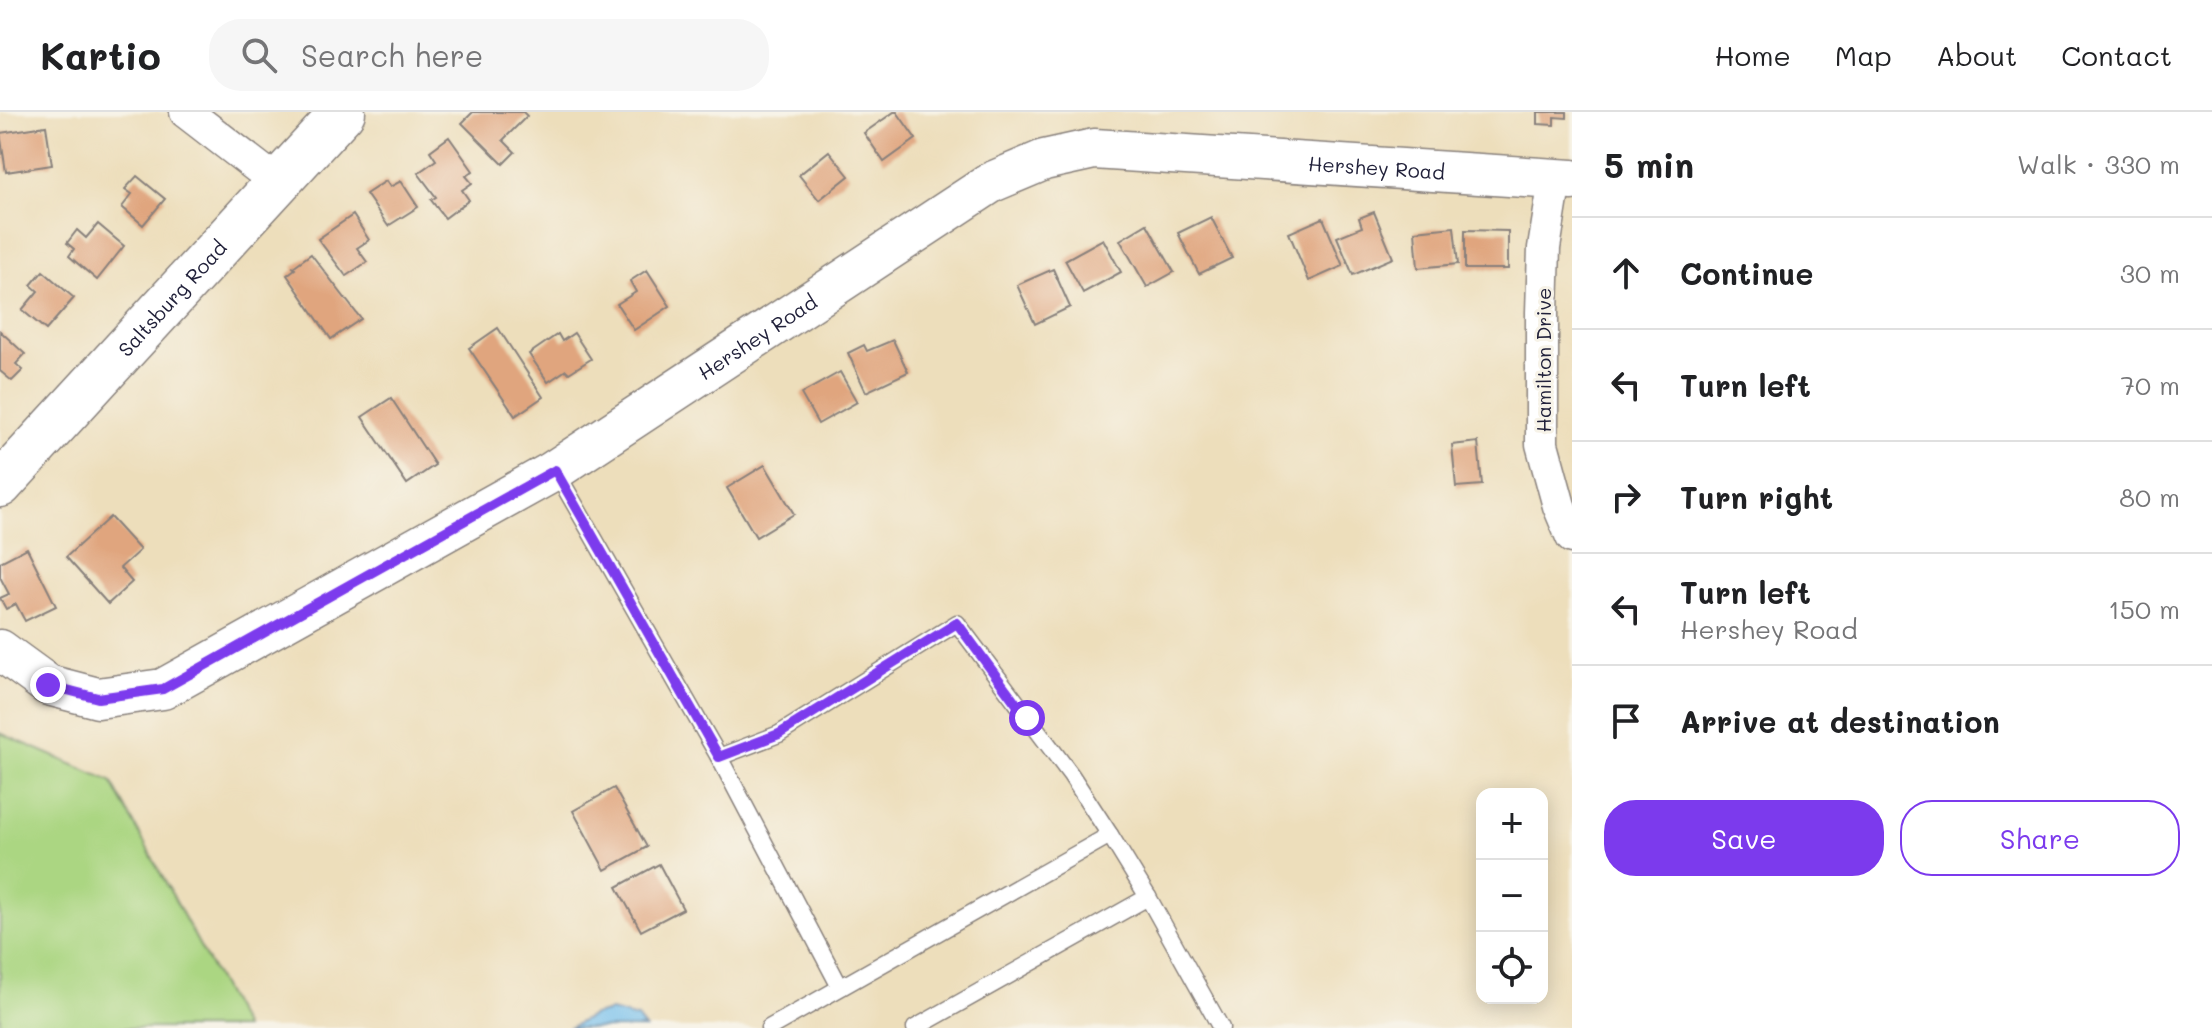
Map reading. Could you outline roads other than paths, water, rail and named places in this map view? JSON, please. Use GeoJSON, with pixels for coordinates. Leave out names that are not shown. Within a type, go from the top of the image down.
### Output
{"type":"FeatureCollection","features":[{"type":"Feature","properties":{"kind":"main road","name":"Saltsburg Road"},"geometry":{"type":"LineString","coordinates":[[0,485],[343,112]]}},
{"type":"Feature","properties":{"kind":"street"},"geometry":{"type":"LineString","coordinates":[[186,112],[278,183]]}},
{"type":"Feature","properties":{"kind":"street","name":"Hershey Road"},"geometry":{"type":"LineString","coordinates":[[0,650],[4,656],[48,685],[98,698],[163,689],[555,470],[992,182],[1044,160],[1094,149],[1563,180]]}},
{"type":"Feature","properties":{"kind":"street","name":"Hamilton Drive"},"geometry":{"type":"LineString","coordinates":[[1563,180],[1544,264],[1542,444],[1559,506],[1572,537]]}},
{"type":"Feature","properties":{"kind":"lane"},"geometry":{"type":"LineString","coordinates":[[555,470],[719,757],[840,987]]}},
{"type":"Feature","properties":{"kind":"lane"},"geometry":{"type":"LineString","coordinates":[[719,757],[779,734],[957,623],[1071,775],[1148,897],[1221,1028]]}},
{"type":"Feature","properties":{"kind":"lane"},"geometry":{"type":"LineString","coordinates":[[769,1028],[1110,835]]}},
{"type":"Feature","properties":{"kind":"lane"},"geometry":{"type":"LineString","coordinates":[[915,1028],[1148,897]]}},
{"type":"Feature","properties":{"kind":"water"},"geometry":{"type":"Polygon","coordinates":[[[611,1011],[637,1018],[645,1028],[569,1028],[593,1015],[611,1011]]]}}]}
